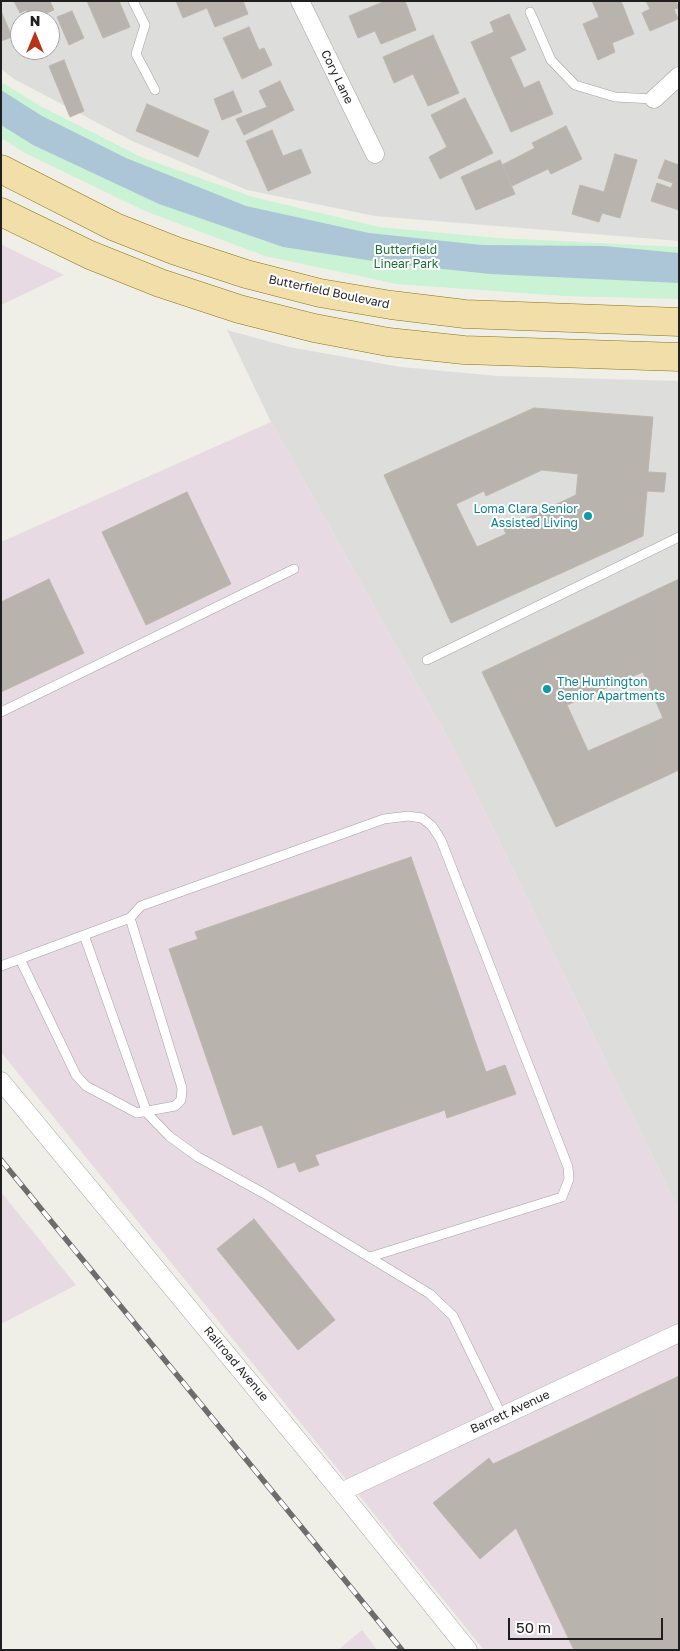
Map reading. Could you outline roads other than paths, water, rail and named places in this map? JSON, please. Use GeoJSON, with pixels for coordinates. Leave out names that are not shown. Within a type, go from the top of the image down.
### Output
{"type":"FeatureCollection","features":[{"type":"Feature","properties":{"kind":"main road","name":"Butterfield Boulevard"},"geometry":{"type":"LineString","coordinates":[[1,169],[62,202],[133,234],[246,274],[320,293],[391,305],[465,314],[679,322]]}},
{"type":"Feature","properties":{"kind":"main road"},"geometry":{"type":"LineString","coordinates":[[1,212],[90,256],[160,283],[239,309],[314,328],[388,342],[464,350],[679,357]]}},
{"type":"Feature","properties":{"kind":"street","name":"Cory Lane"},"geometry":{"type":"LineString","coordinates":[[300,1],[375,154]]}},
{"type":"Feature","properties":{"kind":"street"},"geometry":{"type":"LineString","coordinates":[[654,98],[679,76]]}},
{"type":"Feature","properties":{"kind":"street","name":"Railroad Avenue"},"geometry":{"type":"LineString","coordinates":[[1,1081],[342,1492],[468,1650]]}},
{"type":"Feature","properties":{"kind":"street","name":"Barrett Avenue"},"geometry":{"type":"LineString","coordinates":[[342,1492],[679,1333]]}},
{"type":"Feature","properties":{"kind":"lane"},"geometry":{"type":"LineString","coordinates":[[133,1],[145,25],[136,54],[155,90]]}},
{"type":"Feature","properties":{"kind":"lane"},"geometry":{"type":"LineString","coordinates":[[530,12],[551,60],[575,86],[614,97],[654,98]]}},
{"type":"Feature","properties":{"kind":"lane"},"geometry":{"type":"LineString","coordinates":[[427,660],[679,537]]}},
{"type":"Feature","properties":{"kind":"lane"},"geometry":{"type":"LineString","coordinates":[[1,712],[294,569]]}},
{"type":"Feature","properties":{"kind":"lane"},"geometry":{"type":"LineString","coordinates":[[1,966],[130,918],[141,906],[384,819],[408,816],[422,818],[432,826],[441,840],[564,1157],[569,1180],[562,1197],[370,1257]]}},
{"type":"Feature","properties":{"kind":"lane"},"geometry":{"type":"LineString","coordinates":[[20,959],[76,1075],[86,1086],[127,1109],[147,1113],[175,1106],[181,1100],[182,1088],[130,918]]}},
{"type":"Feature","properties":{"kind":"lane"},"geometry":{"type":"LineString","coordinates":[[84,935],[147,1113],[169,1136],[198,1157],[265,1194],[430,1294],[453,1316],[502,1416]]}},
{"type":"Feature","properties":{"kind":"water"},"geometry":{"type":"Polygon","coordinates":[[[1,90],[42,116],[126,158],[246,206],[369,233],[482,245],[604,246],[679,253],[679,283],[490,274],[386,263],[283,247],[159,204],[33,145],[1,125],[1,90]]]}},
{"type":"Feature","properties":{"kind":"railway"},"geometry":{"type":"LineString","coordinates":[[1,1160],[402,1650]]}},
{"type":"Feature","properties":{"kind":"place","name":"Loma Clara Senior Assisted Living"},"geometry":{"type":"Point","coordinates":[588,516]}},
{"type":"Feature","properties":{"kind":"place","name":"The Huntington Senior Apartments"},"geometry":{"type":"Point","coordinates":[547,689]}},
{"type":"Feature","properties":{"kind":"park label","name":"Butterfield Linear Park"},"geometry":{"type":"Point","coordinates":[406,257]}}]}
